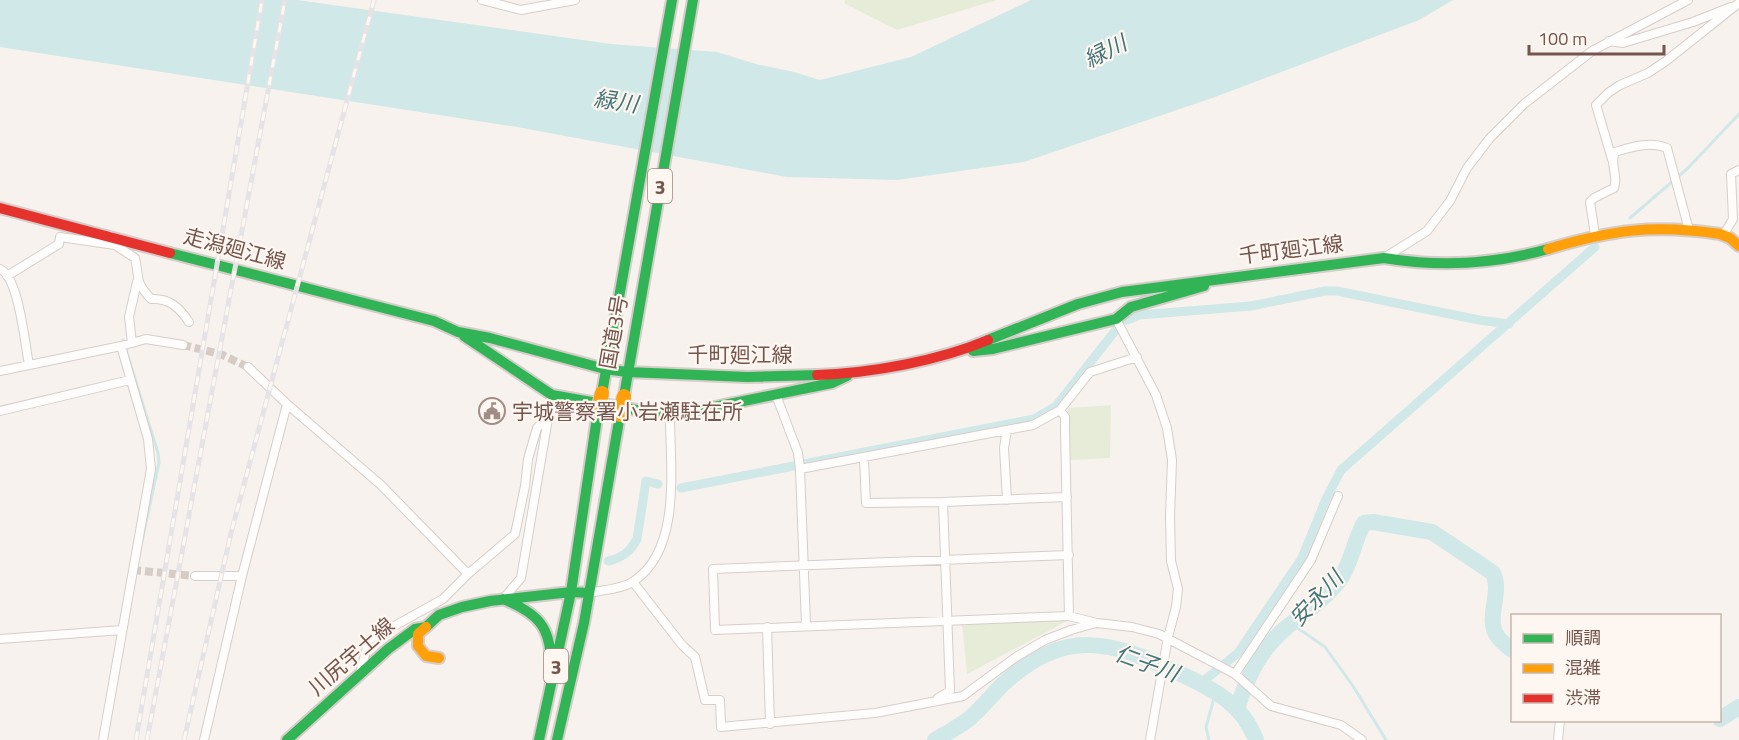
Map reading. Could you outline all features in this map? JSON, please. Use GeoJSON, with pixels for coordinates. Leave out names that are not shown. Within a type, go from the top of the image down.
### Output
{"type":"FeatureCollection","features":[{"type":"Feature","properties":{"kind":"main road","name":"国道3号"},"geometry":{"type":"LineString","coordinates":[[539,740],[571,592],[598,411],[671,5]]}},
{"type":"Feature","properties":{"kind":"main road","name":"国道3号"},"geometry":{"type":"LineString","coordinates":[[557,740],[584,624],[692,5]]}},
{"type":"Feature","properties":{"kind":"main road","name":"走潟廻江線"},"geometry":{"type":"LineString","coordinates":[[0,207],[113,241],[434,321],[458,332],[552,395],[670,416]]}},
{"type":"Feature","properties":{"kind":"main road","name":"千町廻江線"},"geometry":{"type":"LineString","coordinates":[[628,367],[747,377],[853,374],[960,352],[1087,301],[1122,292],[1384,258],[1399,261],[1457,262],[1494,259],[1562,246],[1595,235],[1624,230],[1689,230],[1724,234]]}},
{"type":"Feature","properties":{"kind":"main road"},"geometry":{"type":"LineString","coordinates":[[1724,234],[1739,246]]}},
{"type":"Feature","properties":{"kind":"main road"},"geometry":{"type":"LineString","coordinates":[[960,352],[993,349],[1116,319],[1131,308],[1224,278]]}},
{"type":"Feature","properties":{"kind":"main road","name":"走潟廻江線"},"geometry":{"type":"LineString","coordinates":[[458,332],[628,367]]}},
{"type":"Feature","properties":{"kind":"main road","name":"千町廻江線"},"geometry":{"type":"LineString","coordinates":[[670,416],[832,383],[853,374]]}},
{"type":"Feature","properties":{"kind":"main road","name":"川尻宇土線"},"geometry":{"type":"LineString","coordinates":[[287,740],[388,649],[414,629],[426,627],[439,615],[462,607],[503,599],[571,592],[589,593]]}},
{"type":"Feature","properties":{"kind":"main road"},"geometry":{"type":"LineString","coordinates":[[503,599],[531,611],[543,626],[549,639],[552,657],[550,690]]}},
{"type":"Feature","properties":{"kind":"main road"},"geometry":{"type":"LineString","coordinates":[[426,627],[418,634],[418,646],[426,656],[439,658]]}},
{"type":"Feature","properties":{"kind":"street"},"geometry":{"type":"LineString","coordinates":[[482,0],[521,10],[575,0]]}},
{"type":"Feature","properties":{"kind":"street"},"geometry":{"type":"LineString","coordinates":[[1384,258],[1428,231],[1450,201],[1467,168],[1490,138],[1524,104],[1592,51],[1688,0]]}},
{"type":"Feature","properties":{"kind":"street"},"geometry":{"type":"LineString","coordinates":[[1609,41],[1623,43],[1693,22],[1739,4]]}},
{"type":"Feature","properties":{"kind":"street"},"geometry":{"type":"LineString","coordinates":[[1595,235],[1590,202],[1614,188],[1616,182],[1612,159],[1596,105],[1620,85],[1648,73],[1666,61],[1739,4]]}},
{"type":"Feature","properties":{"kind":"street"},"geometry":{"type":"LineString","coordinates":[[1612,159],[1615,152],[1636,146],[1658,144],[1667,148],[1689,230]]}},
{"type":"Feature","properties":{"kind":"street"},"geometry":{"type":"LineString","coordinates":[[1724,234],[1733,219],[1731,174],[1739,170]]}},
{"type":"Feature","properties":{"kind":"street"},"geometry":{"type":"LineString","coordinates":[[8,276],[54,248],[59,244],[60,237],[113,241],[135,258],[137,282],[129,318],[132,343]]}},
{"type":"Feature","properties":{"kind":"street"},"geometry":{"type":"LineString","coordinates":[[0,269],[5,271],[15,289],[29,365]]}},
{"type":"Feature","properties":{"kind":"street"},"geometry":{"type":"LineString","coordinates":[[137,282],[151,299],[163,298],[181,309],[189,321]]}},
{"type":"Feature","properties":{"kind":"street"},"geometry":{"type":"LineString","coordinates":[[1116,319],[1156,395],[1167,428],[1172,460],[1171,561],[1178,589],[1150,740]]}},
{"type":"Feature","properties":{"kind":"street"},"geometry":{"type":"LineString","coordinates":[[0,371],[146,339],[183,345]]}},
{"type":"Feature","properties":{"kind":"street"},"geometry":{"type":"LineString","coordinates":[[103,740],[151,469],[148,439],[121,346]]}},
{"type":"Feature","properties":{"kind":"street"},"geometry":{"type":"LineString","coordinates":[[800,469],[864,459],[1033,425],[1060,410],[1090,372],[1137,357]]}},
{"type":"Feature","properties":{"kind":"street"},"geometry":{"type":"LineString","coordinates":[[248,367],[381,485],[468,574]]}},
{"type":"Feature","properties":{"kind":"street"},"geometry":{"type":"LineString","coordinates":[[0,411],[130,380]]}},
{"type":"Feature","properties":{"kind":"street"},"geometry":{"type":"LineString","coordinates":[[503,599],[521,578],[546,419],[552,395]]}},
{"type":"Feature","properties":{"kind":"street"},"geometry":{"type":"LineString","coordinates":[[776,395],[798,453],[806,625]]}},
{"type":"Feature","properties":{"kind":"street"},"geometry":{"type":"LineString","coordinates":[[204,740],[242,576],[287,404]]}},
{"type":"Feature","properties":{"kind":"street"},"geometry":{"type":"LineString","coordinates":[[1060,410],[1065,417],[1069,616]]}},
{"type":"Feature","properties":{"kind":"street"},"geometry":{"type":"LineString","coordinates":[[589,593],[633,582],[662,548],[670,502],[670,416]]}},
{"type":"Feature","properties":{"kind":"street"},"geometry":{"type":"LineString","coordinates":[[360,674],[369,640],[443,599],[468,574],[515,534],[528,459],[537,428],[546,419]]}},
{"type":"Feature","properties":{"kind":"street"},"geometry":{"type":"LineString","coordinates":[[1007,430],[1004,448],[1007,500]]}},
{"type":"Feature","properties":{"kind":"street"},"geometry":{"type":"LineString","coordinates":[[864,459],[866,502],[943,502],[1067,497]]}},
{"type":"Feature","properties":{"kind":"street"},"geometry":{"type":"LineString","coordinates":[[1235,674],[1311,560],[1338,496]]}},
{"type":"Feature","properties":{"kind":"street"},"geometry":{"type":"LineString","coordinates":[[933,701],[950,691],[943,502]]}},
{"type":"Feature","properties":{"kind":"street"},"geometry":{"type":"LineString","coordinates":[[1069,555],[713,569],[715,630],[1069,616],[1097,623],[1132,627],[1168,637],[1235,674],[1271,706],[1341,725],[1362,740]]}},
{"type":"Feature","properties":{"kind":"street"},"geometry":{"type":"LineString","coordinates":[[195,576],[242,576]]}},
{"type":"Feature","properties":{"kind":"street"},"geometry":{"type":"LineString","coordinates":[[633,582],[682,645],[695,657],[705,700],[720,700],[721,728],[875,713],[963,696],[1016,657],[1045,640],[1097,623]]}},
{"type":"Feature","properties":{"kind":"street"},"geometry":{"type":"LineString","coordinates":[[767,627],[770,724]]}},
{"type":"Feature","properties":{"kind":"street"},"geometry":{"type":"LineString","coordinates":[[0,639],[122,630]]}},
{"type":"Feature","properties":{"kind":"street"},"geometry":{"type":"LineString","coordinates":[[1558,740],[1560,722]]}},
{"type":"Feature","properties":{"kind":"green space"},"geometry":{"type":"Polygon","coordinates":[[[845,0],[997,0],[897,30],[844,3],[845,0]]]}},
{"type":"Feature","properties":{"kind":"green space"},"geometry":{"type":"Polygon","coordinates":[[[1111,405],[1110,458],[1070,460],[1068,408],[1111,405]]]}},
{"type":"Feature","properties":{"kind":"green space"},"geometry":{"type":"Polygon","coordinates":[[[1071,619],[967,674],[962,623],[1071,619]]]}},
{"type":"Feature","properties":{"kind":"water","name":"緑川"},"geometry":{"type":"Polygon","coordinates":[[[0,0],[297,0],[611,44],[717,52],[820,80],[911,57],[1031,0],[1453,0],[1419,20],[1215,97],[1024,162],[897,180],[787,177],[517,127],[0,47],[0,0]]]}},
{"type":"Feature","properties":{"kind":"waterway"},"geometry":{"type":"LineString","coordinates":[[1630,218],[1688,168],[1739,114]]}},
{"type":"Feature","properties":{"kind":"waterway"},"geometry":{"type":"LineString","coordinates":[[1201,683],[1238,653],[1302,558],[1326,499],[1341,470],[1595,247]]}},
{"type":"Feature","properties":{"kind":"waterway"},"geometry":{"type":"LineString","coordinates":[[1127,320],[1139,315],[1251,306],[1325,291],[1337,291],[1509,324]]}},
{"type":"Feature","properties":{"kind":"waterway"},"geometry":{"type":"LineString","coordinates":[[681,488],[1034,419],[1056,406],[1115,331]]}},
{"type":"Feature","properties":{"kind":"waterway"},"geometry":{"type":"LineString","coordinates":[[123,340],[158,453],[159,463],[142,541]]}},
{"type":"Feature","properties":{"kind":"waterway"},"geometry":{"type":"LineString","coordinates":[[608,561],[625,554],[634,544],[637,539],[646,481],[658,484]]}},
{"type":"Feature","properties":{"kind":"waterway","name":"安永川"},"geometry":{"type":"LineString","coordinates":[[1237,709],[1250,675],[1269,645],[1323,598],[1341,578],[1364,523],[1373,522],[1432,532],[1493,573],[1496,581],[1494,630],[1499,639],[1511,649]]}},
{"type":"Feature","properties":{"kind":"waterway"},"geometry":{"type":"LineString","coordinates":[[1292,624],[1325,647],[1353,686],[1386,740]]}},
{"type":"Feature","properties":{"kind":"waterway","name":"仁子川"},"geometry":{"type":"LineString","coordinates":[[935,740],[970,718],[1002,685],[1025,666],[1047,654],[1069,647],[1090,645],[1134,654],[1217,693],[1244,717],[1256,740]]}},
{"type":"Feature","properties":{"kind":"waterway"},"geometry":{"type":"LineString","coordinates":[[1209,740],[1206,727],[1216,691]]}},
{"type":"Feature","properties":{"kind":"waterway","name":"安永川"},"geometry":{"type":"LineString","coordinates":[[1721,718],[1739,707]]}},
{"type":"Feature","properties":{"kind":"tunnel"},"geometry":{"type":"LineString","coordinates":[[183,345],[220,354],[248,367]]}},
{"type":"Feature","properties":{"kind":"tunnel"},"geometry":{"type":"LineString","coordinates":[[133,570],[195,576]]}},
{"type":"Feature","properties":{"kind":"railway"},"geometry":{"type":"LineString","coordinates":[[136,740],[262,0]]}},
{"type":"Feature","properties":{"kind":"railway"},"geometry":{"type":"LineString","coordinates":[[147,740],[285,0]]}},
{"type":"Feature","properties":{"kind":"railway"},"geometry":{"type":"LineString","coordinates":[[184,740],[231,533],[374,0]]}},
{"type":"Feature","properties":{"kind":"traffic: fast"},"geometry":{"type":"LineString","coordinates":[[602,393],[672,0]]}},
{"type":"Feature","properties":{"kind":"traffic: fast"},"geometry":{"type":"LineString","coordinates":[[624,396],[693,0]]}},
{"type":"Feature","properties":{"kind":"traffic: fast"},"geometry":{"type":"LineString","coordinates":[[988,340],[1078,304],[1122,292],[1384,258],[1446,263],[1487,261],[1548,249]]}},
{"type":"Feature","properties":{"kind":"traffic: fast"},"geometry":{"type":"LineString","coordinates":[[170,253],[434,321],[458,332],[490,338],[605,369],[747,377],[817,375]]}},
{"type":"Feature","properties":{"kind":"traffic: fast"},"geometry":{"type":"LineString","coordinates":[[973,351],[993,349],[1116,319],[1131,307],[1204,286]]}},
{"type":"Feature","properties":{"kind":"traffic: fast"},"geometry":{"type":"LineString","coordinates":[[464,336],[552,395],[670,416],[832,383],[847,376]]}},
{"type":"Feature","properties":{"kind":"traffic: fast"},"geometry":{"type":"LineString","coordinates":[[539,740],[571,592],[598,411]]}},
{"type":"Feature","properties":{"kind":"traffic: fast"},"geometry":{"type":"LineString","coordinates":[[557,740],[584,623],[620,415]]}},
{"type":"Feature","properties":{"kind":"traffic: fast"},"geometry":{"type":"LineString","coordinates":[[287,740],[388,649],[415,629],[426,627],[439,615],[490,601],[571,592],[589,593]]}},
{"type":"Feature","properties":{"kind":"traffic: fast"},"geometry":{"type":"LineString","coordinates":[[503,599],[525,610],[540,622],[548,640],[551,664]]}},
{"type":"Feature","properties":{"kind":"traffic: slow"},"geometry":{"type":"LineString","coordinates":[[1548,249],[1592,237],[1653,229],[1720,234],[1730,238],[1739,246]]}},
{"type":"Feature","properties":{"kind":"traffic: slow"},"geometry":{"type":"LineString","coordinates":[[598,411],[602,393]]}},
{"type":"Feature","properties":{"kind":"traffic: slow"},"geometry":{"type":"LineString","coordinates":[[620,415],[624,396]]}},
{"type":"Feature","properties":{"kind":"traffic: slow"},"geometry":{"type":"LineString","coordinates":[[426,627],[418,634],[418,646],[426,656],[439,658]]}},
{"type":"Feature","properties":{"kind":"traffic: jam"},"geometry":{"type":"LineString","coordinates":[[0,208],[170,253]]}},
{"type":"Feature","properties":{"kind":"traffic: jam"},"geometry":{"type":"LineString","coordinates":[[817,375],[860,372],[904,365],[948,354],[988,340]]}},
{"type":"Feature","properties":{"kind":"place","name":"宇城警察署小岩瀬駐在所"},"geometry":{"type":"Point","coordinates":[492,411]}}]}
